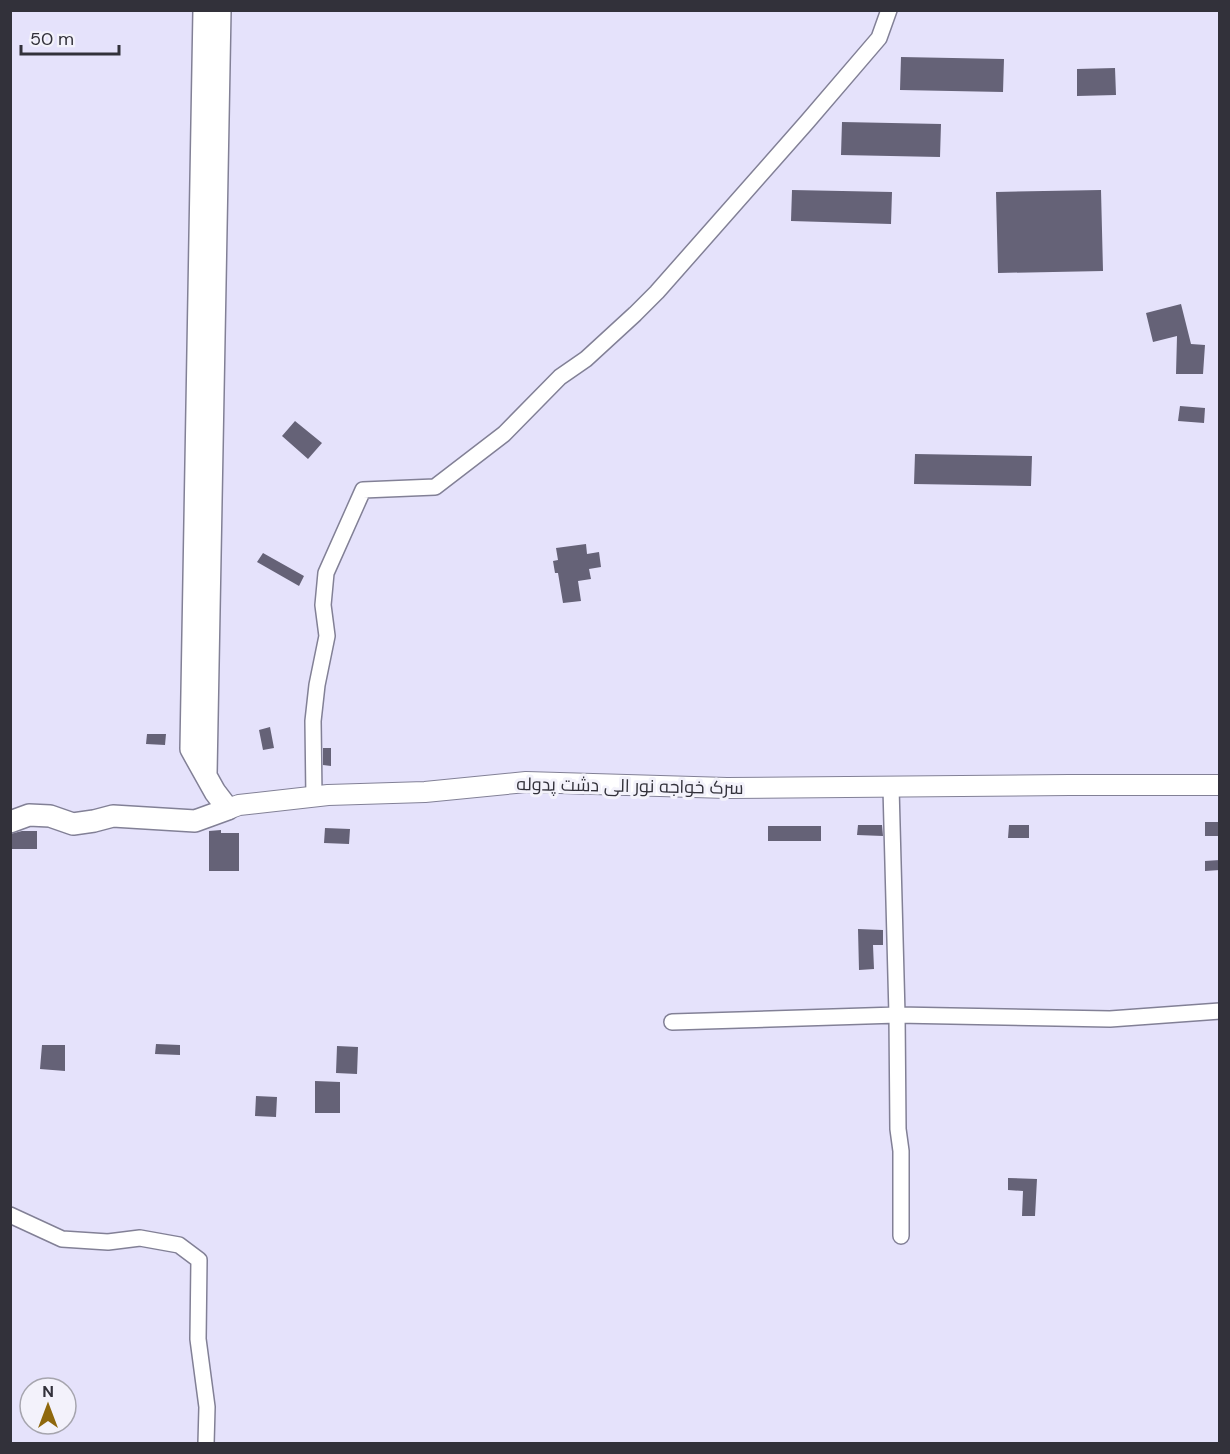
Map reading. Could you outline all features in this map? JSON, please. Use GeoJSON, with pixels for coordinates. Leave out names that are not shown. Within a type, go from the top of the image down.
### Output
{"type":"FeatureCollection","features":[{"type":"Feature","properties":{"kind":"main road"},"geometry":{"type":"LineString","coordinates":[[204,10],[191,749],[215,792],[228,809]]}},
{"type":"Feature","properties":{"kind":"main road"},"geometry":{"type":"LineString","coordinates":[[206,775],[219,10]]}},
{"type":"Feature","properties":{"kind":"main road","name":"سرک خواجه نور الی دشت پدوله"},"geometry":{"type":"LineString","coordinates":[[10,822],[29,815],[50,816],[73,824],[113,816],[195,821],[228,809]]}},
{"type":"Feature","properties":{"kind":"street"},"geometry":{"type":"LineString","coordinates":[[314,797],[313,721],[316,685],[327,636],[323,605],[326,573],[363,490],[435,487],[504,434],[560,377],[586,359],[657,292],[879,38],[889,10]]}},
{"type":"Feature","properties":{"kind":"street","name":"سرک خواجه نور الی دشت پدوله"},"geometry":{"type":"LineString","coordinates":[[228,809],[239,805],[314,797],[425,792],[526,782],[727,788],[1220,785]]}},
{"type":"Feature","properties":{"kind":"street"},"geometry":{"type":"LineString","coordinates":[[891,787],[898,1129],[901,1151],[901,1236]]}},
{"type":"Feature","properties":{"kind":"street"},"geometry":{"type":"LineString","coordinates":[[672,1022],[897,1015],[1110,1019],[1220,1011]]}},
{"type":"Feature","properties":{"kind":"street"},"geometry":{"type":"LineString","coordinates":[[10,1215],[62,1239],[108,1242],[140,1238],[179,1245],[199,1260],[198,1339],[207,1407],[206,1443]]}},
{"type":"Feature","properties":{"kind":"building"},"geometry":{"type":"Polygon","coordinates":[[[901,57],[1004,59],[1003,92],[900,90],[901,57]]]}},
{"type":"Feature","properties":{"kind":"building"},"geometry":{"type":"Polygon","coordinates":[[[1115,68],[1116,95],[1077,96],[1077,69],[1115,68]]]}},
{"type":"Feature","properties":{"kind":"building"},"geometry":{"type":"Polygon","coordinates":[[[842,122],[941,124],[940,157],[841,155],[842,122]]]}},
{"type":"Feature","properties":{"kind":"building"},"geometry":{"type":"Polygon","coordinates":[[[792,190],[892,192],[891,224],[791,221],[792,190]]]}},
{"type":"Feature","properties":{"kind":"building"},"geometry":{"type":"Polygon","coordinates":[[[1101,190],[1103,271],[998,273],[996,192],[1101,190]]]}},
{"type":"Feature","properties":{"kind":"building"},"geometry":{"type":"Polygon","coordinates":[[[1181,304],[1191,344],[1205,345],[1203,374],[1176,374],[1177,336],[1153,342],[1146,313],[1181,304]]]}},
{"type":"Feature","properties":{"kind":"building"},"geometry":{"type":"Polygon","coordinates":[[[1180,406],[1205,408],[1204,423],[1178,421],[1180,406]]]}},
{"type":"Feature","properties":{"kind":"building"},"geometry":{"type":"Polygon","coordinates":[[[295,421],[322,443],[308,459],[282,436],[295,421]]]}},
{"type":"Feature","properties":{"kind":"building"},"geometry":{"type":"Polygon","coordinates":[[[915,454],[1032,456],[1031,486],[914,484],[915,454]]]}},
{"type":"Feature","properties":{"kind":"building"},"geometry":{"type":"Polygon","coordinates":[[[586,544],[587,554],[599,552],[601,567],[589,569],[591,579],[578,581],[581,601],[563,603],[558,573],[555,573],[553,561],[558,560],[556,548],[586,544]]]}},
{"type":"Feature","properties":{"kind":"building"},"geometry":{"type":"Polygon","coordinates":[[[263,553],[304,576],[299,586],[257,562],[263,553]]]}},
{"type":"Feature","properties":{"kind":"building"},"geometry":{"type":"Polygon","coordinates":[[[270,727],[274,748],[263,750],[259,730],[270,727]]]}},
{"type":"Feature","properties":{"kind":"building"},"geometry":{"type":"Polygon","coordinates":[[[147,734],[166,734],[165,745],[146,744],[147,734]]]}},
{"type":"Feature","properties":{"kind":"building"},"geometry":{"type":"Polygon","coordinates":[[[323,748],[331,748],[331,766],[323,765],[323,748]]]}},
{"type":"Feature","properties":{"kind":"building"},"geometry":{"type":"Polygon","coordinates":[[[1205,822],[1220,822],[1220,836],[1205,836],[1205,822]]]}},
{"type":"Feature","properties":{"kind":"building"},"geometry":{"type":"Polygon","coordinates":[[[858,825],[882,825],[883,836],[857,835],[858,825]]]}},
{"type":"Feature","properties":{"kind":"building"},"geometry":{"type":"Polygon","coordinates":[[[1009,825],[1029,825],[1029,838],[1008,838],[1009,825]]]}},
{"type":"Feature","properties":{"kind":"building"},"geometry":{"type":"Polygon","coordinates":[[[768,826],[821,826],[821,841],[768,841],[768,826]]]}},
{"type":"Feature","properties":{"kind":"building"},"geometry":{"type":"Polygon","coordinates":[[[325,828],[350,829],[349,844],[324,843],[325,828]]]}},
{"type":"Feature","properties":{"kind":"building"},"geometry":{"type":"Polygon","coordinates":[[[221,830],[221,833],[239,833],[239,871],[209,871],[209,831],[221,830]]]}},
{"type":"Feature","properties":{"kind":"building"},"geometry":{"type":"Polygon","coordinates":[[[37,831],[37,849],[10,849],[10,834],[37,831]]]}},
{"type":"Feature","properties":{"kind":"building"},"geometry":{"type":"Polygon","coordinates":[[[1220,860],[1220,870],[1205,871],[1205,861],[1220,860]]]}},
{"type":"Feature","properties":{"kind":"building"},"geometry":{"type":"Polygon","coordinates":[[[858,929],[883,930],[883,945],[873,945],[874,969],[859,970],[858,929]]]}},
{"type":"Feature","properties":{"kind":"building"},"geometry":{"type":"Polygon","coordinates":[[[156,1044],[180,1045],[180,1055],[155,1054],[156,1044]]]}},
{"type":"Feature","properties":{"kind":"building"},"geometry":{"type":"Polygon","coordinates":[[[42,1045],[65,1045],[65,1071],[40,1069],[42,1045]]]}},
{"type":"Feature","properties":{"kind":"building"},"geometry":{"type":"Polygon","coordinates":[[[337,1046],[358,1047],[357,1074],[336,1073],[337,1046]]]}},
{"type":"Feature","properties":{"kind":"building"},"geometry":{"type":"Polygon","coordinates":[[[315,1081],[340,1082],[340,1113],[315,1113],[315,1081]]]}},
{"type":"Feature","properties":{"kind":"building"},"geometry":{"type":"Polygon","coordinates":[[[256,1096],[277,1097],[276,1117],[255,1116],[256,1096]]]}},
{"type":"Feature","properties":{"kind":"building"},"geometry":{"type":"Polygon","coordinates":[[[1008,1178],[1037,1179],[1035,1216],[1022,1216],[1023,1191],[1008,1190],[1008,1178]]]}}]}
